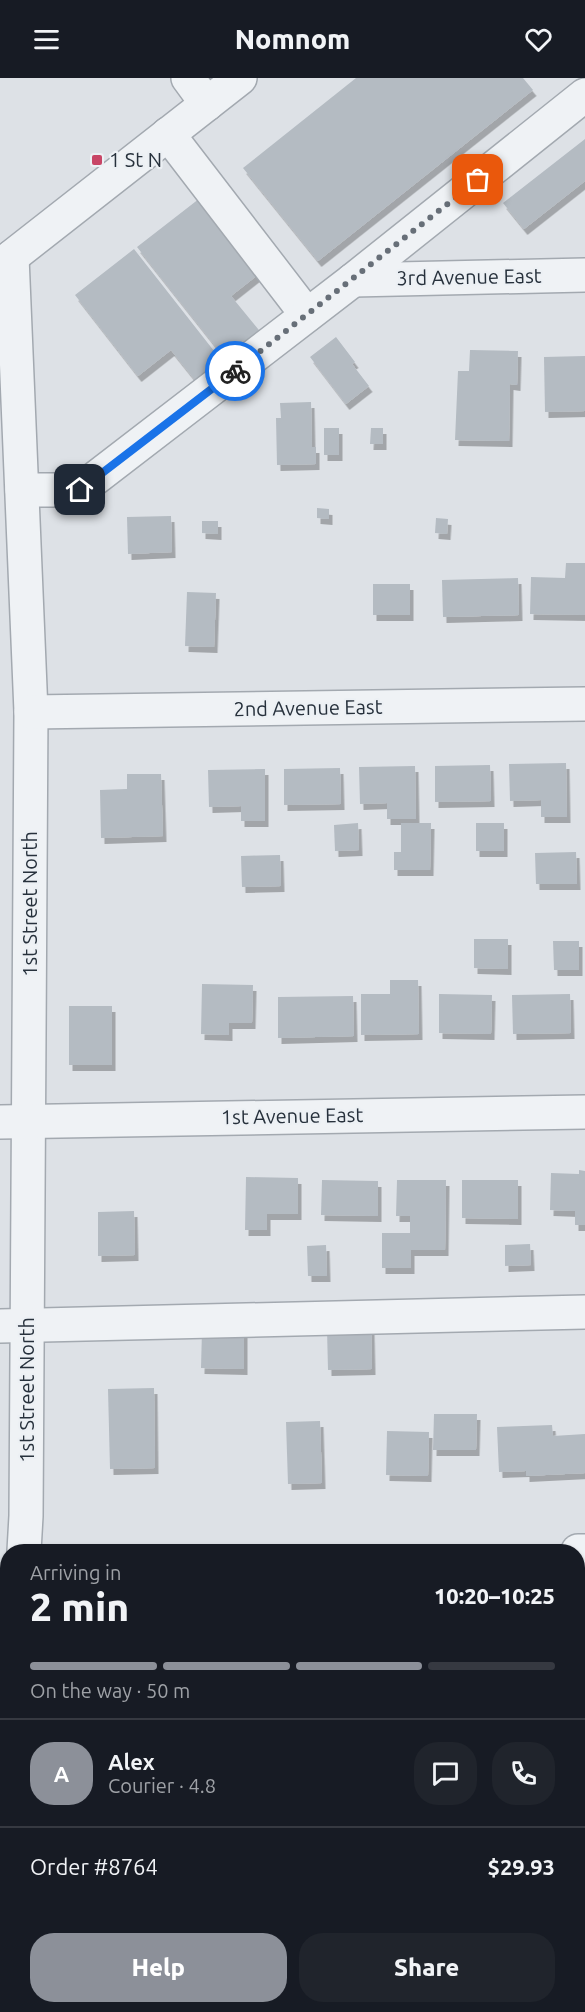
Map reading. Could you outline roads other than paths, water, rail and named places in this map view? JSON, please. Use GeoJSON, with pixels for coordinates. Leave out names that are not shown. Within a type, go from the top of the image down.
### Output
{"type":"FeatureCollection","features":[{"type":"Feature","properties":{"kind":"street"},"geometry":{"type":"LineString","coordinates":[[188,78],[207,104]]}},
{"type":"Feature","properties":{"kind":"street"},"geometry":{"type":"LineString","coordinates":[[6,261],[240,78]]}},
{"type":"Feature","properties":{"kind":"street"},"geometry":{"type":"LineString","coordinates":[[22,490],[80,490],[353,280],[585,95]]}},
{"type":"Feature","properties":{"kind":"street"},"geometry":{"type":"LineString","coordinates":[[168,134],[307,315]]}},
{"type":"Feature","properties":{"kind":"street","name":"1st Street North"},"geometry":{"type":"LineString","coordinates":[[6,261],[22,490],[31,712],[15,1121],[14,1326],[26,1516],[24,1544]]}},
{"type":"Feature","properties":{"kind":"street","name":"3rd Avenue East"},"geometry":{"type":"LineString","coordinates":[[353,280],[585,275]]}},
{"type":"Feature","properties":{"kind":"street","name":"2nd Avenue East"},"geometry":{"type":"LineString","coordinates":[[31,712],[585,704]]}},
{"type":"Feature","properties":{"kind":"street","name":"1st Avenue East"},"geometry":{"type":"LineString","coordinates":[[15,1121],[585,1112]]}},
{"type":"Feature","properties":{"kind":"street"},"geometry":{"type":"LineString","coordinates":[[14,1326],[585,1312]]}},
{"type":"Feature","properties":{"kind":"place","name":"1 St N"},"geometry":{"type":"Point","coordinates":[97,160]}}]}
